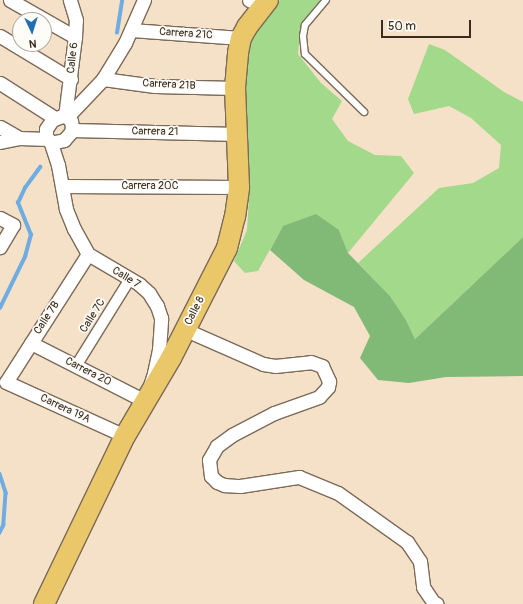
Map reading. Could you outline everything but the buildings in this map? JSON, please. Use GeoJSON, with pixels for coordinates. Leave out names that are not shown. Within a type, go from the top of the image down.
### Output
{"type":"FeatureCollection","features":[{"type":"Feature","properties":{"kind":"main road","name":"Calle 8"},"geometry":{"type":"LineString","coordinates":[[44,604],[125,436],[171,358],[227,248],[235,217],[239,187],[235,88],[236,68],[241,38],[260,2]]}},
{"type":"Feature","properties":{"kind":"street"},"geometry":{"type":"LineString","coordinates":[[10,0],[75,37]]}},
{"type":"Feature","properties":{"kind":"street","name":"Calle 6"},"geometry":{"type":"LineString","coordinates":[[59,129],[71,78],[75,37],[76,20],[70,0]]}},
{"type":"Feature","properties":{"kind":"street","name":"Calle 7"},"geometry":{"type":"LineString","coordinates":[[144,0],[125,43],[103,78],[59,129],[58,165],[66,209],[74,229],[88,254],[150,293],[157,306],[161,318],[159,350],[145,400]]}},
{"type":"Feature","properties":{"kind":"street","name":"Carrera 21C"},"geometry":{"type":"LineString","coordinates":[[131,30],[241,38]]}},
{"type":"Feature","properties":{"kind":"street"},"geometry":{"type":"LineString","coordinates":[[0,36],[71,78]]}},
{"type":"Feature","properties":{"kind":"street","name":"Carrera 21B"},"geometry":{"type":"LineString","coordinates":[[103,78],[155,86],[235,88]]}},
{"type":"Feature","properties":{"kind":"street"},"geometry":{"type":"LineString","coordinates":[[0,83],[59,129]]}},
{"type":"Feature","properties":{"kind":"street"},"geometry":{"type":"LineString","coordinates":[[0,126],[24,138]]}},
{"type":"Feature","properties":{"kind":"street"},"geometry":{"type":"LineString","coordinates":[[0,142],[24,138],[59,129]]}},
{"type":"Feature","properties":{"kind":"street","name":"Carrera 21"},"geometry":{"type":"LineString","coordinates":[[59,129],[238,134]]}},
{"type":"Feature","properties":{"kind":"street","name":"Carrera 20C"},"geometry":{"type":"LineString","coordinates":[[62,186],[239,187]]}},
{"type":"Feature","properties":{"kind":"street"},"geometry":{"type":"LineString","coordinates":[[0,218],[13,225],[0,247]]}},
{"type":"Feature","properties":{"kind":"street","name":"Calle 7B"},"geometry":{"type":"LineString","coordinates":[[6,382],[88,254]]}},
{"type":"Feature","properties":{"kind":"street","name":"Calle 7C"},"geometry":{"type":"LineString","coordinates":[[76,366],[130,280]]}},
{"type":"Feature","properties":{"kind":"street"},"geometry":{"type":"LineString","coordinates":[[186,330],[263,364],[276,366],[311,362],[322,366],[329,380],[328,387],[320,397],[274,413],[238,432],[217,446],[209,460],[212,476],[217,482],[224,485],[240,486],[300,477],[338,493],[407,542],[420,561],[424,587],[432,602],[437,604]]}},
{"type":"Feature","properties":{"kind":"street","name":"Carrera 20"},"geometry":{"type":"LineString","coordinates":[[31,343],[145,400]]}},
{"type":"Feature","properties":{"kind":"street","name":"Carrera 19A"},"geometry":{"type":"LineString","coordinates":[[6,382],[125,436]]}},
{"type":"Feature","properties":{"kind":"lane"},"geometry":{"type":"LineString","coordinates":[[326,0],[306,25],[303,36],[305,54],[364,112]]}},
{"type":"Feature","properties":{"kind":"green space"},"geometry":{"type":"Polygon","coordinates":[[[280,0],[320,0],[301,24],[298,54],[321,83],[342,101],[332,119],[348,141],[375,155],[401,156],[414,173],[348,253],[339,230],[283,226],[258,271],[245,273],[234,261],[247,230],[250,181],[244,125],[245,44],[262,19],[280,0]]]}},
{"type":"Feature","properties":{"kind":"green space"},"geometry":{"type":"Polygon","coordinates":[[[429,44],[445,50],[504,92],[523,102],[523,237],[415,339],[406,320],[390,296],[358,263],[439,188],[473,183],[499,168],[501,145],[471,118],[449,106],[414,114],[408,99],[429,44]]]}},
{"type":"Feature","properties":{"kind":"green space"},"geometry":{"type":"Polygon","coordinates":[[[316,214],[339,230],[348,253],[390,296],[406,320],[415,339],[523,237],[523,376],[446,377],[409,383],[378,380],[360,358],[370,336],[354,307],[304,280],[270,250],[283,226],[316,214]]]}},
{"type":"Feature","properties":{"kind":"waterway"},"geometry":{"type":"LineString","coordinates":[[117,33],[122,0]]}},
{"type":"Feature","properties":{"kind":"waterway"},"geometry":{"type":"LineString","coordinates":[[0,308],[25,257],[31,235],[18,203],[25,188],[40,167]]}},
{"type":"Feature","properties":{"kind":"waterway"},"geometry":{"type":"LineString","coordinates":[[0,474],[6,493],[4,525],[0,533]]}}]}
